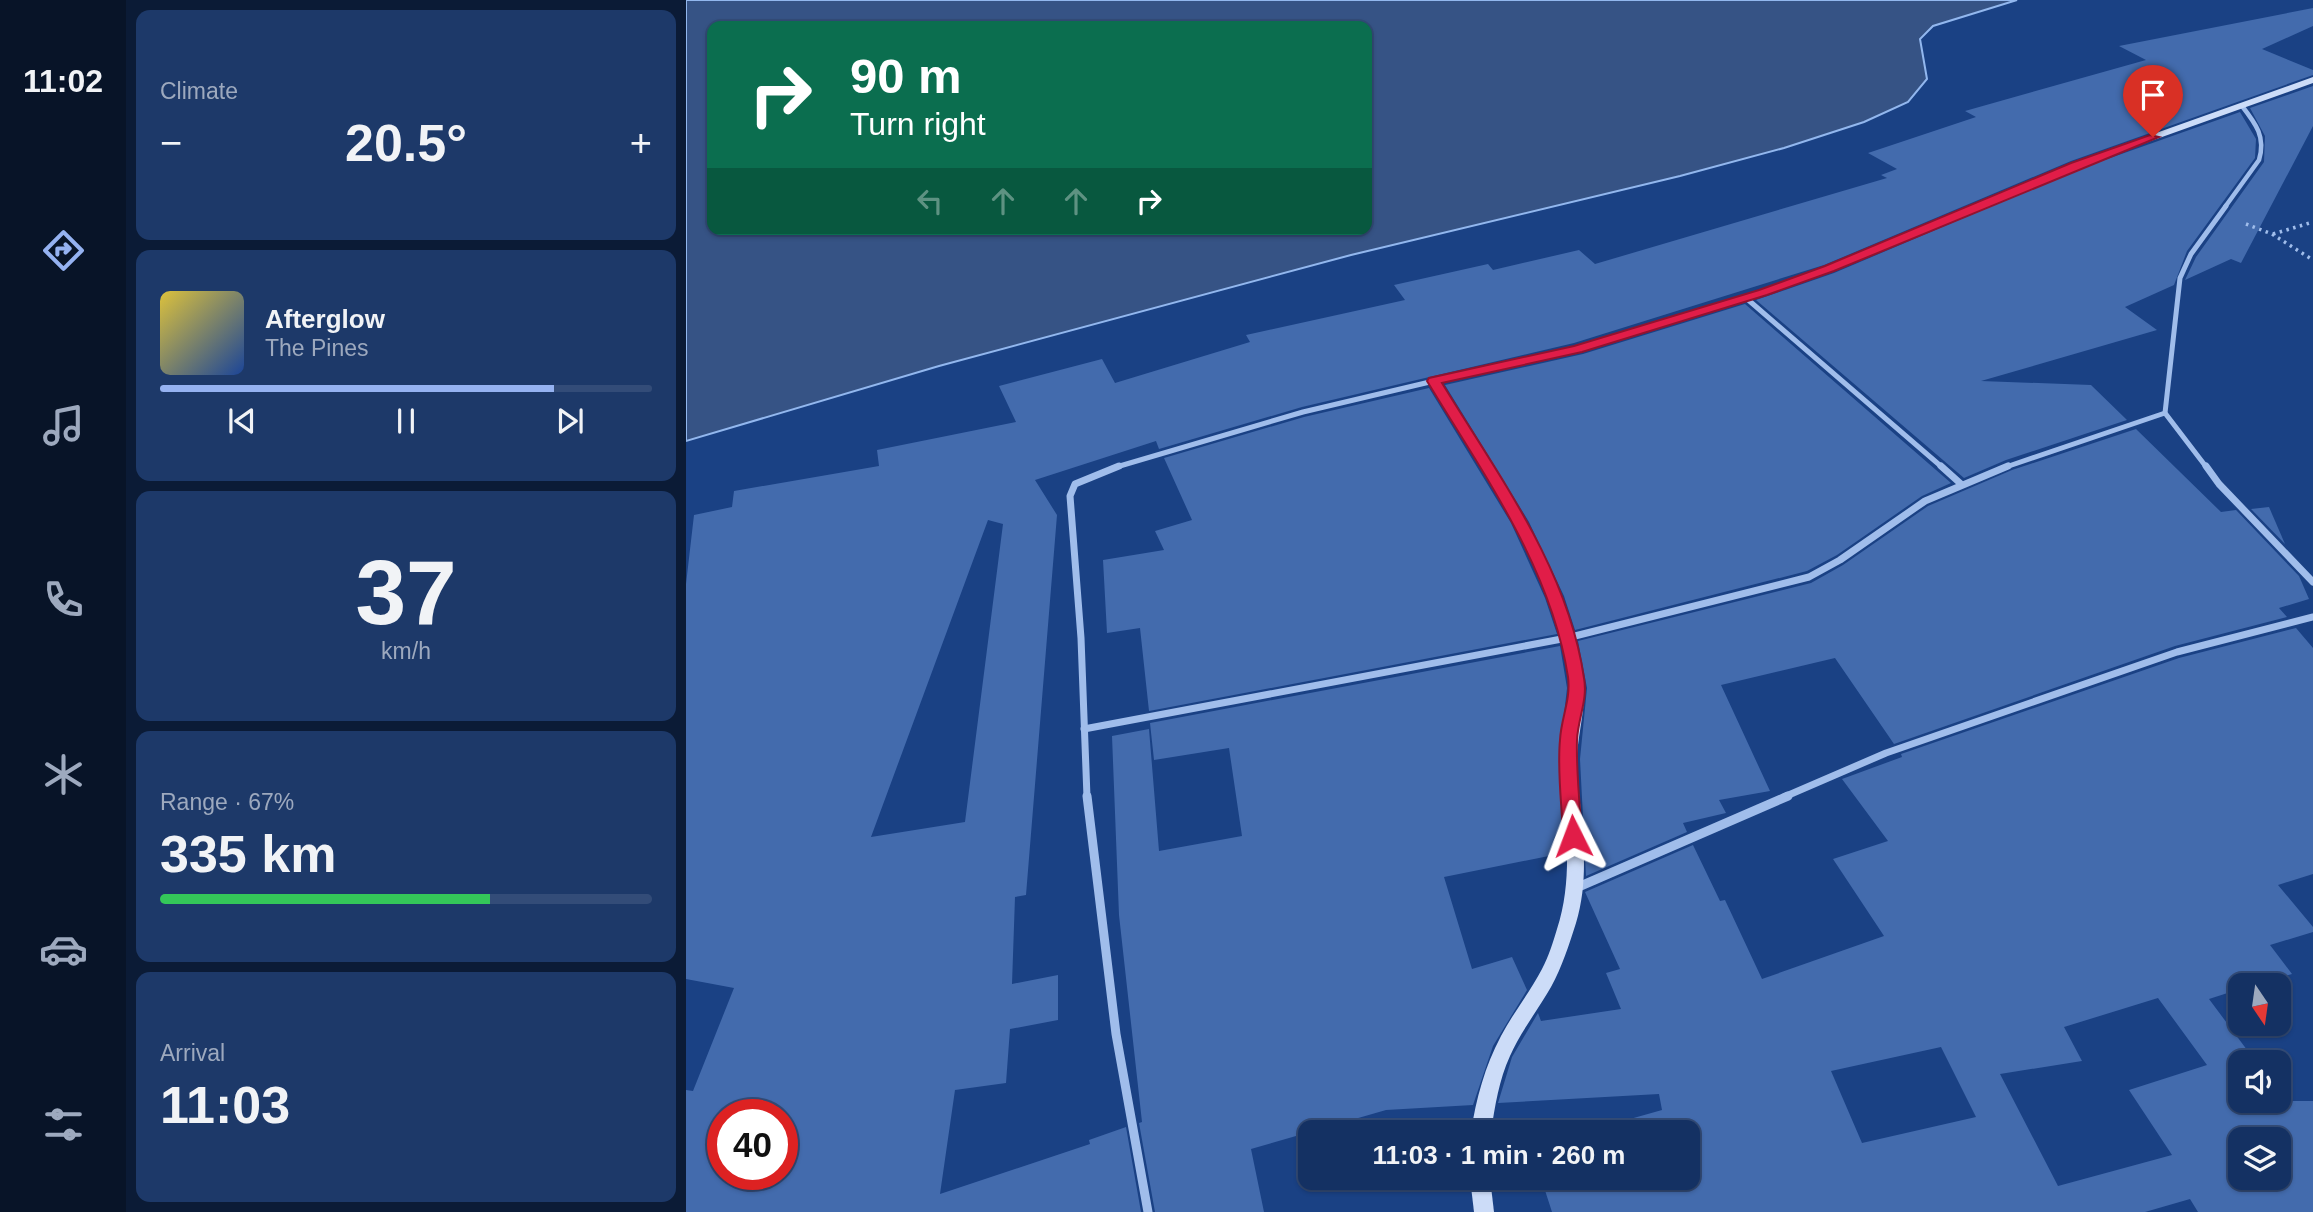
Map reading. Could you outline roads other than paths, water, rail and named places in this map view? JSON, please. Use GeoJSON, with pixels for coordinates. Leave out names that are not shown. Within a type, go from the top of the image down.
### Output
{"type":"FeatureCollection","features":[{"type":"Feature","properties":{"kind":"street"},"geometry":{"type":"LineString","coordinates":[[1149,1212],[1116,1034],[1086,788],[1081,638],[1070,496],[1075,484],[1100,472],[1292,415],[1577,349],[1746,298],[1829,269],[2075,165],[2313,80]]}},
{"type":"Feature","properties":{"kind":"street"},"geometry":{"type":"LineString","coordinates":[[2242,106],[2263,133],[2264,146],[2259,160],[2191,254],[2180,278],[2165,413],[2219,484],[2313,582]]}},
{"type":"Feature","properties":{"kind":"street"},"geometry":{"type":"LineString","coordinates":[[1746,298],[1961,484]]}},
{"type":"Feature","properties":{"kind":"street"},"geometry":{"type":"LineString","coordinates":[[1434,381],[1525,531],[1557,601],[1578,698],[1568,739],[1576,888],[1556,957],[1512,1034],[1487,1088],[1483,1120]]}},
{"type":"Feature","properties":{"kind":"street"},"geometry":{"type":"LineString","coordinates":[[1084,729],[1567,638],[1809,577],[1840,560],[1925,501],[1961,484],[2165,413]]}},
{"type":"Feature","properties":{"kind":"street"},"geometry":{"type":"LineString","coordinates":[[1576,888],[1886,753],[2152,660],[2313,617]]}},
{"type":"Feature","properties":{"kind":"street"},"geometry":{"type":"LineString","coordinates":[[1481,1190],[1484,1212]]}},
{"type":"Feature","properties":{"kind":"water"},"geometry":{"type":"Polygon","coordinates":[[[686,0],[2017,0],[1933,26],[1920,39],[1927,79],[1908,102],[1864,122],[1784,148],[1680,176],[1351,255],[939,366],[686,441],[686,0]]]}}]}
